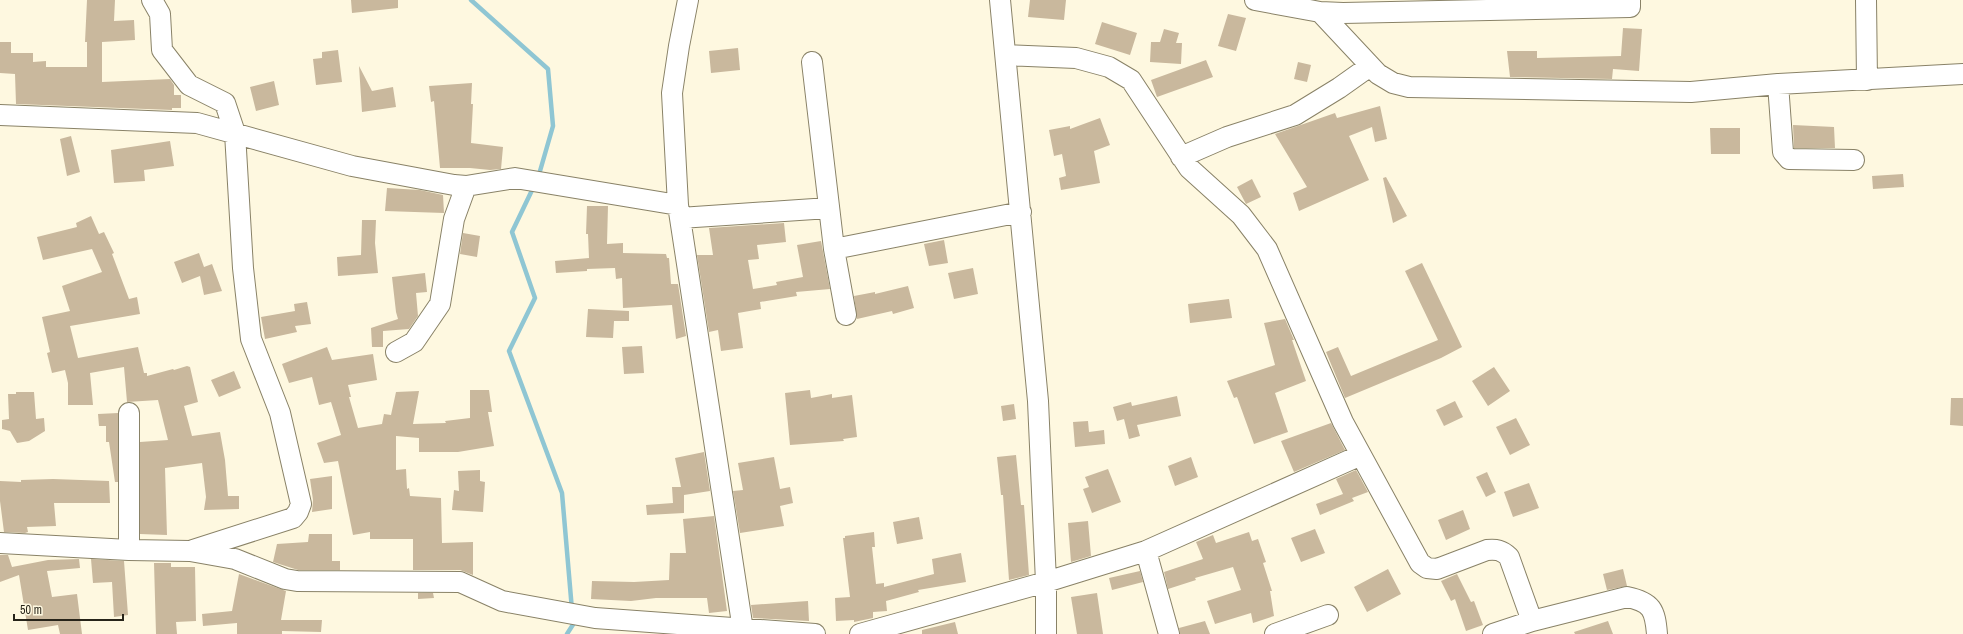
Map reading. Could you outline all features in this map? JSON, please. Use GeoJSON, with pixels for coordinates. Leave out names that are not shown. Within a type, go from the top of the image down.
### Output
{"type":"FeatureCollection","features":[{"type":"Feature","properties":{"kind":"street"},"geometry":{"type":"LineString","coordinates":[[152,0],[160,14],[162,50],[189,85],[225,104],[235,133],[243,268],[252,339],[278,408],[301,504],[298,512],[293,518],[190,551]]}},
{"type":"Feature","properties":{"kind":"street"},"geometry":{"type":"LineString","coordinates":[[688,0],[672,93],[679,211],[743,630]]}},
{"type":"Feature","properties":{"kind":"street"},"geometry":{"type":"LineString","coordinates":[[1000,0],[1038,402],[1046,582],[1046,634]]}},
{"type":"Feature","properties":{"kind":"street"},"geometry":{"type":"LineString","coordinates":[[1256,0],[1320,12],[1343,6],[1630,7],[1630,0]]}},
{"type":"Feature","properties":{"kind":"street"},"geometry":{"type":"LineString","coordinates":[[1866,0],[1867,80]]}},
{"type":"Feature","properties":{"kind":"street"},"geometry":{"type":"LineString","coordinates":[[1320,12],[1378,74],[1393,83],[1409,87],[1684,92],[1778,84],[1963,74]]}},
{"type":"Feature","properties":{"kind":"street"},"geometry":{"type":"LineString","coordinates":[[1006,55],[1076,58],[1109,66],[1131,80],[1189,168],[1241,215],[1267,249],[1343,422],[1420,563],[1427,568],[1437,569],[1487,550],[1495,549],[1503,552],[1509,557],[1532,621]]}},
{"type":"Feature","properties":{"kind":"street"},"geometry":{"type":"LineString","coordinates":[[812,62],[834,249],[846,315]]}},
{"type":"Feature","properties":{"kind":"street"},"geometry":{"type":"LineString","coordinates":[[1181,157],[1226,137],[1295,115],[1339,88],[1370,66]]}},
{"type":"Feature","properties":{"kind":"street"},"geometry":{"type":"LineString","coordinates":[[1778,84],[1783,152],[1785,157],[1789,159],[1854,160]]}},
{"type":"Feature","properties":{"kind":"street"},"geometry":{"type":"LineString","coordinates":[[202,124],[215,98]]}},
{"type":"Feature","properties":{"kind":"street"},"geometry":{"type":"LineString","coordinates":[[0,115],[202,124],[352,166],[466,186],[515,178],[568,186],[679,211],[829,208]]}},
{"type":"Feature","properties":{"kind":"street"},"geometry":{"type":"LineString","coordinates":[[396,352],[414,342],[440,304],[454,219],[466,186]]}},
{"type":"Feature","properties":{"kind":"street"},"geometry":{"type":"LineString","coordinates":[[834,249],[1021,212]]}},
{"type":"Feature","properties":{"kind":"street"},"geometry":{"type":"LineString","coordinates":[[129,413],[129,550]]}},
{"type":"Feature","properties":{"kind":"street"},"geometry":{"type":"LineString","coordinates":[[860,634],[1046,582],[1146,551],[1361,455]]}},
{"type":"Feature","properties":{"kind":"street"},"geometry":{"type":"LineString","coordinates":[[0,543],[129,550],[190,551],[235,559],[297,581],[460,582],[502,601],[595,618],[743,630],[815,634]]}},
{"type":"Feature","properties":{"kind":"street"},"geometry":{"type":"LineString","coordinates":[[1146,551],[1169,634]]}},
{"type":"Feature","properties":{"kind":"street"},"geometry":{"type":"LineString","coordinates":[[1493,634],[1532,621],[1627,597],[1638,599],[1648,605],[1655,614],[1657,634]]}},
{"type":"Feature","properties":{"kind":"street"},"geometry":{"type":"LineString","coordinates":[[1275,634],[1328,614]]}},
{"type":"Feature","properties":{"kind":"building"},"geometry":{"type":"Polygon","coordinates":[[[87,0],[115,0],[114,21],[134,20],[135,40],[102,42],[102,82],[170,79],[174,85],[174,95],[181,95],[181,108],[172,108],[172,110],[16,104],[15,74],[0,73],[0,42],[11,42],[11,53],[33,53],[33,62],[46,61],[46,67],[87,67],[87,42],[85,42],[87,0]]]}},
{"type":"Feature","properties":{"kind":"building"},"geometry":{"type":"Polygon","coordinates":[[[351,0],[398,0],[398,8],[352,13],[351,0]]]}},
{"type":"Feature","properties":{"kind":"building"},"geometry":{"type":"Polygon","coordinates":[[[1030,0],[1066,0],[1064,20],[1028,17],[1030,0]]]}},
{"type":"Feature","properties":{"kind":"building"},"geometry":{"type":"Polygon","coordinates":[[[1228,14],[1246,18],[1236,51],[1218,46],[1228,14]]]}},
{"type":"Feature","properties":{"kind":"building"},"geometry":{"type":"Polygon","coordinates":[[[1102,22],[1137,33],[1130,55],[1095,44],[1102,22]]]}},
{"type":"Feature","properties":{"kind":"building"},"geometry":{"type":"Polygon","coordinates":[[[1623,28],[1642,29],[1639,71],[1613,69],[1612,79],[1510,77],[1507,51],[1537,51],[1537,58],[1621,56],[1623,28]]]}},
{"type":"Feature","properties":{"kind":"building"},"geometry":{"type":"Polygon","coordinates":[[[1164,29],[1179,33],[1176,43],[1182,43],[1181,64],[1150,62],[1151,42],[1160,42],[1164,29]]]}},
{"type":"Feature","properties":{"kind":"building"},"geometry":{"type":"Polygon","coordinates":[[[738,48],[740,70],[711,73],[709,51],[738,48]]]}},
{"type":"Feature","properties":{"kind":"building"},"geometry":{"type":"Polygon","coordinates":[[[338,50],[342,82],[316,85],[313,59],[322,58],[322,52],[338,50]]]}},
{"type":"Feature","properties":{"kind":"building"},"geometry":{"type":"Polygon","coordinates":[[[1206,60],[1213,77],[1157,97],[1151,80],[1206,60]]]}},
{"type":"Feature","properties":{"kind":"building"},"geometry":{"type":"Polygon","coordinates":[[[1298,62],[1311,65],[1307,82],[1294,79],[1298,62]]]}},
{"type":"Feature","properties":{"kind":"building"},"geometry":{"type":"Polygon","coordinates":[[[359,66],[372,91],[393,87],[396,107],[362,112],[359,66]]]}},
{"type":"Feature","properties":{"kind":"building"},"geometry":{"type":"Polygon","coordinates":[[[274,81],[279,105],[256,111],[250,87],[274,81]]]}},
{"type":"Feature","properties":{"kind":"building"},"geometry":{"type":"Polygon","coordinates":[[[472,83],[471,104],[473,104],[471,143],[503,147],[501,169],[440,168],[434,101],[431,102],[429,86],[472,83]]]}},
{"type":"Feature","properties":{"kind":"building"},"geometry":{"type":"Polygon","coordinates":[[[1380,106],[1387,139],[1375,142],[1372,127],[1349,136],[1369,180],[1299,211],[1293,193],[1307,187],[1275,134],[1335,113],[1337,118],[1380,106]]]}},
{"type":"Feature","properties":{"kind":"building"},"geometry":{"type":"Polygon","coordinates":[[[1100,118],[1110,145],[1094,151],[1100,183],[1061,190],[1059,178],[1066,176],[1062,154],[1054,156],[1049,130],[1070,126],[1070,129],[1100,118]]]}},
{"type":"Feature","properties":{"kind":"building"},"geometry":{"type":"Polygon","coordinates":[[[1793,125],[1834,127],[1835,148],[1794,148],[1793,125]]]}},
{"type":"Feature","properties":{"kind":"building"},"geometry":{"type":"Polygon","coordinates":[[[1710,128],[1740,128],[1740,154],[1711,154],[1710,128]]]}},
{"type":"Feature","properties":{"kind":"building"},"geometry":{"type":"Polygon","coordinates":[[[71,136],[80,172],[67,176],[60,139],[71,136]]]}},
{"type":"Feature","properties":{"kind":"building"},"geometry":{"type":"Polygon","coordinates":[[[170,141],[174,166],[144,170],[145,181],[114,183],[111,150],[170,141]]]}},
{"type":"Feature","properties":{"kind":"building"},"geometry":{"type":"Polygon","coordinates":[[[1903,174],[1904,187],[1873,189],[1872,176],[1903,174]]]}},
{"type":"Feature","properties":{"kind":"building"},"geometry":{"type":"Polygon","coordinates":[[[1386,177],[1407,216],[1393,223],[1383,178],[1386,177]]]}},
{"type":"Feature","properties":{"kind":"building"},"geometry":{"type":"Polygon","coordinates":[[[1252,179],[1261,197],[1246,204],[1237,187],[1252,179]]]}},
{"type":"Feature","properties":{"kind":"building"},"geometry":{"type":"Polygon","coordinates":[[[387,188],[420,190],[443,195],[444,213],[385,211],[387,188]]]}},
{"type":"Feature","properties":{"kind":"building"},"geometry":{"type":"Polygon","coordinates":[[[587,206],[608,206],[607,244],[623,243],[623,253],[666,254],[667,258],[669,258],[671,284],[678,284],[686,336],[676,339],[672,305],[623,308],[622,278],[616,279],[615,268],[587,269],[587,271],[556,273],[555,261],[589,258],[588,234],[586,234],[587,206]]]}},
{"type":"Feature","properties":{"kind":"building"},"geometry":{"type":"Polygon","coordinates":[[[91,216],[99,234],[104,232],[114,253],[112,254],[129,299],[137,297],[140,314],[70,326],[78,358],[138,347],[144,373],[147,373],[147,376],[187,366],[190,367],[198,402],[184,406],[192,436],[220,432],[225,460],[228,496],[239,496],[239,509],[204,510],[206,497],[202,463],[165,468],[167,535],[140,534],[140,442],[168,440],[158,400],[127,402],[124,367],[90,373],[93,405],[68,405],[68,383],[65,370],[52,373],[47,353],[50,352],[42,317],[70,311],[62,286],[102,272],[92,249],[43,260],[37,237],[77,227],[76,223],[91,216]]]}},
{"type":"Feature","properties":{"kind":"building"},"geometry":{"type":"Polygon","coordinates":[[[362,220],[376,220],[375,243],[378,273],[338,276],[337,257],[361,255],[362,220]]]}},
{"type":"Feature","properties":{"kind":"building"},"geometry":{"type":"Polygon","coordinates":[[[784,223],[786,242],[757,245],[759,259],[748,260],[753,289],[777,285],[776,282],[803,277],[797,245],[821,241],[830,289],[796,292],[797,296],[760,302],[761,309],[738,313],[743,348],[721,351],[718,330],[709,332],[697,255],[713,255],[709,228],[784,223]]]}},
{"type":"Feature","properties":{"kind":"building"},"geometry":{"type":"Polygon","coordinates":[[[463,233],[480,236],[477,257],[460,254],[463,233]]]}},
{"type":"Feature","properties":{"kind":"building"},"geometry":{"type":"Polygon","coordinates":[[[944,240],[948,263],[929,266],[924,244],[944,240]]]}},
{"type":"Feature","properties":{"kind":"building"},"geometry":{"type":"Polygon","coordinates":[[[199,253],[204,267],[212,264],[222,291],[204,295],[200,276],[182,283],[174,262],[199,253]]]}},
{"type":"Feature","properties":{"kind":"building"},"geometry":{"type":"Polygon","coordinates":[[[1422,263],[1462,347],[1441,358],[1345,398],[1326,352],[1338,347],[1351,376],[1438,340],[1405,271],[1422,263]]]}},
{"type":"Feature","properties":{"kind":"building"},"geometry":{"type":"Polygon","coordinates":[[[973,268],[978,294],[954,299],[948,273],[973,268]]]}},
{"type":"Feature","properties":{"kind":"building"},"geometry":{"type":"Polygon","coordinates":[[[425,273],[427,292],[416,293],[418,316],[409,329],[383,331],[383,347],[372,347],[371,328],[398,319],[392,277],[425,273]]]}},
{"type":"Feature","properties":{"kind":"building"},"geometry":{"type":"Polygon","coordinates":[[[908,286],[914,308],[893,314],[892,311],[857,319],[854,296],[875,292],[875,294],[908,286]]]}},
{"type":"Feature","properties":{"kind":"building"},"geometry":{"type":"Polygon","coordinates":[[[1229,299],[1232,318],[1190,323],[1188,304],[1229,299]]]}},
{"type":"Feature","properties":{"kind":"building"},"geometry":{"type":"Polygon","coordinates":[[[307,302],[311,324],[295,326],[297,332],[265,339],[261,317],[295,311],[294,304],[307,302]]]}},
{"type":"Feature","properties":{"kind":"building"},"geometry":{"type":"Polygon","coordinates":[[[588,309],[629,311],[629,321],[614,321],[613,338],[586,337],[588,309]]]}},
{"type":"Feature","properties":{"kind":"building"},"geometry":{"type":"Polygon","coordinates":[[[1285,319],[1294,340],[1292,340],[1306,381],[1275,393],[1288,432],[1254,444],[1237,397],[1234,398],[1227,381],[1275,365],[1264,323],[1285,319]]]}},
{"type":"Feature","properties":{"kind":"building"},"geometry":{"type":"Polygon","coordinates":[[[642,346],[644,373],[624,374],[622,347],[642,346]]]}},
{"type":"Feature","properties":{"kind":"building"},"geometry":{"type":"Polygon","coordinates":[[[327,347],[332,360],[373,354],[377,380],[348,385],[351,397],[349,397],[358,428],[382,424],[384,414],[391,415],[396,392],[419,391],[413,424],[446,423],[445,421],[470,418],[470,390],[489,390],[492,412],[488,412],[494,446],[458,452],[419,452],[419,438],[396,436],[396,470],[406,469],[407,489],[409,488],[410,496],[441,498],[442,543],[473,542],[473,575],[460,570],[413,570],[413,539],[370,539],[370,532],[353,535],[338,461],[324,463],[317,443],[341,435],[331,402],[319,405],[312,377],[289,383],[282,364],[327,347]]]}},
{"type":"Feature","properties":{"kind":"building"},"geometry":{"type":"Polygon","coordinates":[[[1494,367],[1510,391],[1488,406],[1472,381],[1494,367]]]}},
{"type":"Feature","properties":{"kind":"building"},"geometry":{"type":"Polygon","coordinates":[[[234,371],[241,388],[219,397],[211,380],[234,371]]]}},
{"type":"Feature","properties":{"kind":"building"},"geometry":{"type":"Polygon","coordinates":[[[810,390],[811,398],[832,394],[832,398],[852,395],[857,437],[843,439],[844,441],[790,445],[785,393],[810,390]]]}},
{"type":"Feature","properties":{"kind":"building"},"geometry":{"type":"Polygon","coordinates":[[[16,392],[34,392],[36,419],[44,418],[45,431],[29,441],[17,443],[10,431],[2,429],[2,420],[9,419],[8,394],[16,394],[16,392]]]}},
{"type":"Feature","properties":{"kind":"building"},"geometry":{"type":"Polygon","coordinates":[[[1177,396],[1181,416],[1137,425],[1140,436],[1129,439],[1124,419],[1117,421],[1113,407],[1131,402],[1132,406],[1177,396]]]}},
{"type":"Feature","properties":{"kind":"building"},"geometry":{"type":"Polygon","coordinates":[[[1951,398],[1963,398],[1963,426],[1950,425],[1951,398]]]}},
{"type":"Feature","properties":{"kind":"building"},"geometry":{"type":"Polygon","coordinates":[[[1455,401],[1463,417],[1444,426],[1436,410],[1455,401]]]}},
{"type":"Feature","properties":{"kind":"building"},"geometry":{"type":"Polygon","coordinates":[[[1014,404],[1016,419],[1003,421],[1001,406],[1014,404]]]}},
{"type":"Feature","properties":{"kind":"building"},"geometry":{"type":"Polygon","coordinates":[[[118,413],[118,482],[115,482],[109,442],[106,442],[106,426],[99,426],[98,414],[118,413]]]}},
{"type":"Feature","properties":{"kind":"building"},"geometry":{"type":"Polygon","coordinates":[[[1516,418],[1530,445],[1510,455],[1496,427],[1516,418]]]}},
{"type":"Feature","properties":{"kind":"building"},"geometry":{"type":"Polygon","coordinates":[[[1088,421],[1089,432],[1104,430],[1105,444],[1075,447],[1073,422],[1088,421]]]}},
{"type":"Feature","properties":{"kind":"building"},"geometry":{"type":"Polygon","coordinates":[[[1331,423],[1345,450],[1294,472],[1281,441],[1331,423]]]}},
{"type":"Feature","properties":{"kind":"building"},"geometry":{"type":"Polygon","coordinates":[[[704,452],[710,491],[684,495],[684,513],[647,515],[646,505],[673,503],[672,487],[681,487],[675,458],[704,452]]]}},
{"type":"Feature","properties":{"kind":"building"},"geometry":{"type":"Polygon","coordinates":[[[1016,455],[1021,505],[1024,505],[1029,575],[1009,580],[1003,495],[1001,495],[997,457],[1016,455]]]}},
{"type":"Feature","properties":{"kind":"building"},"geometry":{"type":"Polygon","coordinates":[[[774,457],[780,489],[790,487],[793,503],[780,506],[784,526],[740,533],[733,491],[743,490],[738,463],[774,457]]]}},
{"type":"Feature","properties":{"kind":"building"},"geometry":{"type":"Polygon","coordinates":[[[1191,457],[1198,477],[1175,486],[1168,466],[1191,457]]]}},
{"type":"Feature","properties":{"kind":"building"},"geometry":{"type":"Polygon","coordinates":[[[1108,469],[1121,502],[1092,513],[1083,489],[1089,487],[1085,477],[1108,469]]]}},
{"type":"Feature","properties":{"kind":"building"},"geometry":{"type":"Polygon","coordinates":[[[480,470],[480,481],[485,482],[483,512],[452,510],[454,490],[459,491],[458,471],[480,470]]]}},
{"type":"Feature","properties":{"kind":"building"},"geometry":{"type":"Polygon","coordinates":[[[1356,470],[1368,492],[1352,498],[1354,501],[1320,515],[1316,504],[1343,494],[1336,479],[1356,470]]]}},
{"type":"Feature","properties":{"kind":"building"},"geometry":{"type":"Polygon","coordinates":[[[1487,472],[1496,492],[1486,497],[1476,477],[1487,472]]]}},
{"type":"Feature","properties":{"kind":"building"},"geometry":{"type":"Polygon","coordinates":[[[332,476],[332,509],[312,512],[313,500],[310,479],[332,476]]]}},
{"type":"Feature","properties":{"kind":"building"},"geometry":{"type":"Polygon","coordinates":[[[53,479],[109,481],[110,503],[54,503],[56,526],[27,527],[28,532],[25,533],[4,532],[0,501],[0,481],[21,482],[21,480],[53,479]]]}},
{"type":"Feature","properties":{"kind":"building"},"geometry":{"type":"Polygon","coordinates":[[[1529,483],[1539,508],[1513,517],[1504,492],[1529,483]]]}},
{"type":"Feature","properties":{"kind":"building"},"geometry":{"type":"Polygon","coordinates":[[[1463,510],[1470,529],[1446,540],[1438,520],[1463,510]]]}},
{"type":"Feature","properties":{"kind":"building"},"geometry":{"type":"Polygon","coordinates":[[[714,516],[727,611],[709,613],[707,598],[656,598],[631,601],[591,599],[592,581],[634,582],[669,580],[670,553],[686,553],[683,519],[714,516]]]}},
{"type":"Feature","properties":{"kind":"building"},"geometry":{"type":"Polygon","coordinates":[[[919,517],[923,539],[897,544],[893,522],[919,517]]]}},
{"type":"Feature","properties":{"kind":"building"},"geometry":{"type":"Polygon","coordinates":[[[1088,521],[1091,556],[1071,562],[1068,523],[1088,521]]]}},
{"type":"Feature","properties":{"kind":"building"},"geometry":{"type":"Polygon","coordinates":[[[1315,529],[1325,553],[1301,562],[1291,538],[1315,529]]]}},
{"type":"Feature","properties":{"kind":"building"},"geometry":{"type":"Polygon","coordinates":[[[874,532],[875,547],[872,547],[876,584],[884,583],[884,587],[934,574],[932,559],[961,553],[966,582],[918,590],[919,592],[886,601],[887,611],[873,612],[873,618],[854,622],[854,620],[836,621],[835,598],[850,597],[843,538],[845,538],[845,536],[874,532]]]}},
{"type":"Feature","properties":{"kind":"building"},"geometry":{"type":"Polygon","coordinates":[[[1249,532],[1252,541],[1258,539],[1266,562],[1263,563],[1272,591],[1270,591],[1274,616],[1253,623],[1251,613],[1215,624],[1207,601],[1241,590],[1233,567],[1195,578],[1196,580],[1168,589],[1164,572],[1203,559],[1196,542],[1213,535],[1216,543],[1249,532]]]}},
{"type":"Feature","properties":{"kind":"building"},"geometry":{"type":"Polygon","coordinates":[[[309,534],[332,534],[332,561],[340,561],[340,570],[298,570],[273,562],[277,544],[308,542],[309,534]]]}},
{"type":"Feature","properties":{"kind":"building"},"geometry":{"type":"Polygon","coordinates":[[[0,555],[8,555],[12,567],[48,560],[79,559],[80,568],[47,571],[52,597],[77,594],[82,634],[60,634],[58,625],[28,630],[19,575],[0,582],[0,555]]]}},
{"type":"Feature","properties":{"kind":"building"},"geometry":{"type":"Polygon","coordinates":[[[91,559],[124,561],[128,615],[114,617],[112,582],[93,583],[91,559]]]}},
{"type":"Feature","properties":{"kind":"building"},"geometry":{"type":"Polygon","coordinates":[[[154,563],[171,563],[171,567],[195,567],[196,621],[176,622],[177,634],[156,634],[154,563]]]}},
{"type":"Feature","properties":{"kind":"building"},"geometry":{"type":"Polygon","coordinates":[[[1388,569],[1401,594],[1367,612],[1354,587],[1388,569]]]}},
{"type":"Feature","properties":{"kind":"building"},"geometry":{"type":"Polygon","coordinates":[[[1623,569],[1627,586],[1607,590],[1603,574],[1623,569]]]}},
{"type":"Feature","properties":{"kind":"building"},"geometry":{"type":"Polygon","coordinates":[[[1140,571],[1143,582],[1112,590],[1109,578],[1140,571]]]}},
{"type":"Feature","properties":{"kind":"building"},"geometry":{"type":"Polygon","coordinates":[[[239,574],[286,591],[281,620],[322,620],[321,632],[282,631],[282,634],[237,634],[237,623],[203,626],[202,614],[232,611],[239,574]]]}},
{"type":"Feature","properties":{"kind":"building"},"geometry":{"type":"Polygon","coordinates":[[[1457,574],[1471,602],[1474,601],[1483,625],[1466,631],[1455,599],[1451,601],[1441,581],[1457,574]]]}},
{"type":"Feature","properties":{"kind":"building"},"geometry":{"type":"Polygon","coordinates":[[[418,593],[433,593],[434,598],[418,599],[418,593]]]}},
{"type":"Feature","properties":{"kind":"building"},"geometry":{"type":"Polygon","coordinates":[[[1097,593],[1103,634],[1077,634],[1071,597],[1097,593]]]}},
{"type":"Feature","properties":{"kind":"building"},"geometry":{"type":"Polygon","coordinates":[[[808,601],[809,621],[753,618],[751,605],[808,601]]]}},
{"type":"Feature","properties":{"kind":"building"},"geometry":{"type":"Polygon","coordinates":[[[1205,621],[1210,634],[1180,634],[1179,628],[1205,621]]]}},
{"type":"Feature","properties":{"kind":"building"},"geometry":{"type":"Polygon","coordinates":[[[1608,621],[1613,634],[1575,634],[1574,632],[1608,621]]]}},
{"type":"Feature","properties":{"kind":"building"},"geometry":{"type":"Polygon","coordinates":[[[955,622],[958,634],[922,634],[922,630],[955,622]]]}},
{"type":"Feature","properties":{"kind":"waterway"},"geometry":{"type":"LineString","coordinates":[[471,0],[548,69],[553,126],[538,178]]}},
{"type":"Feature","properties":{"kind":"waterway"},"geometry":{"type":"LineString","coordinates":[[534,186],[512,232],[535,298],[509,351],[562,493],[572,610]]}},
{"type":"Feature","properties":{"kind":"waterway"},"geometry":{"type":"LineString","coordinates":[[567,634],[574,623],[573,619]]}}]}
